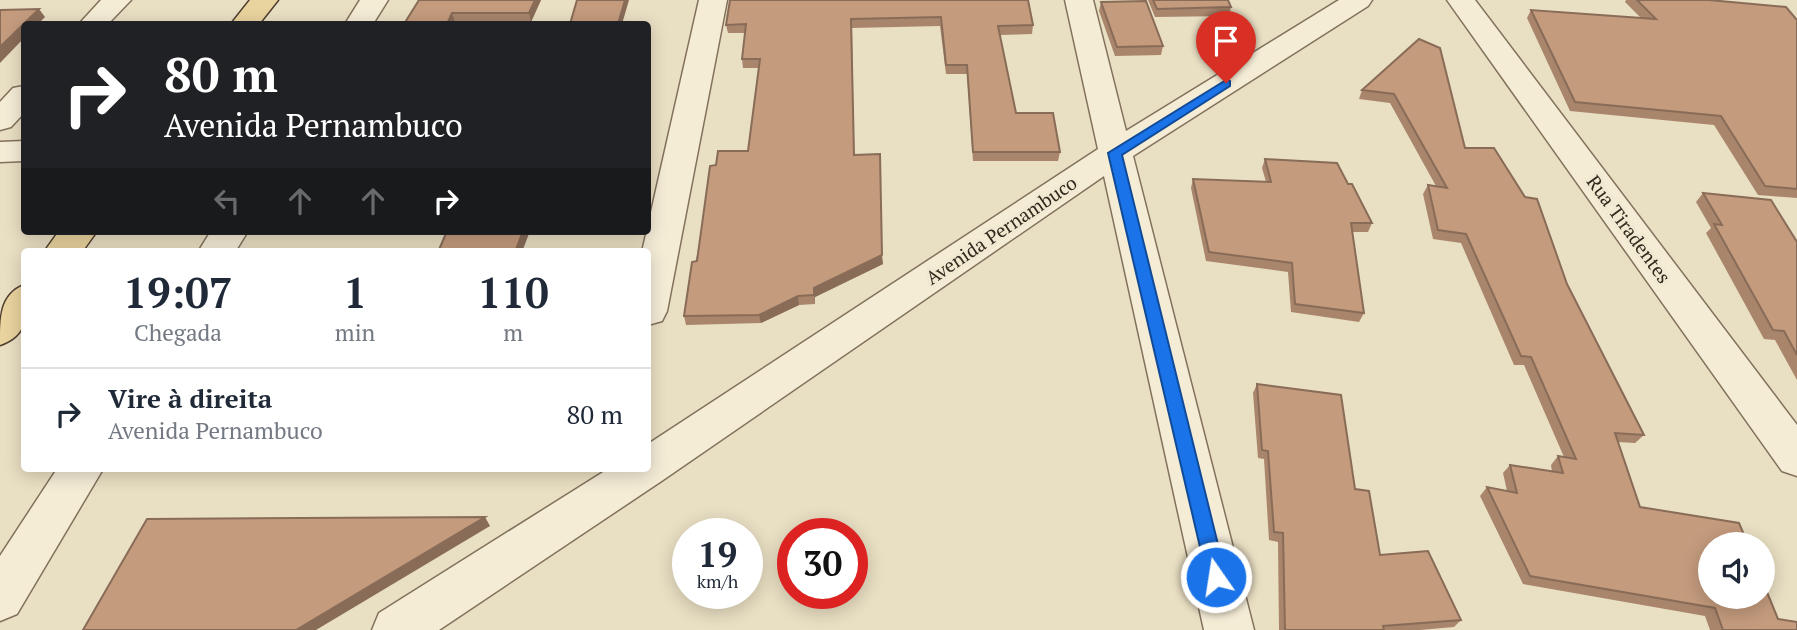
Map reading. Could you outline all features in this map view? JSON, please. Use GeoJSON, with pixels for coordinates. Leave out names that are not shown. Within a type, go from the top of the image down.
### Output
{"type":"FeatureCollection","features":[{"type":"Feature","properties":{"kind":"main road"},"geometry":{"type":"LineString","coordinates":[[247,21],[264,0]]}},
{"type":"Feature","properties":{"kind":"main road"},"geometry":{"type":"LineString","coordinates":[[0,330],[21,303]]}},
{"type":"Feature","properties":{"kind":"street"},"geometry":{"type":"LineString","coordinates":[[96,21],[117,0]]}},
{"type":"Feature","properties":{"kind":"street"},"geometry":{"type":"LineString","coordinates":[[361,21],[374,0]]}},
{"type":"Feature","properties":{"kind":"street"},"geometry":{"type":"LineString","coordinates":[[651,297],[713,0]]}},
{"type":"Feature","properties":{"kind":"street"},"geometry":{"type":"LineString","coordinates":[[1079,0],[1229,630]]}},
{"type":"Feature","properties":{"kind":"street","name":"Avenida Pernambuco"},"geometry":{"type":"LineString","coordinates":[[651,459],[1115,153],[1358,0]]}},
{"type":"Feature","properties":{"kind":"street","name":"Rua Tiradentes"},"geometry":{"type":"LineString","coordinates":[[1461,0],[1797,458]]}},
{"type":"Feature","properties":{"kind":"street"},"geometry":{"type":"LineString","coordinates":[[0,120],[21,98]]}},
{"type":"Feature","properties":{"kind":"street"},"geometry":{"type":"LineString","coordinates":[[0,152],[21,151]]}},
{"type":"Feature","properties":{"kind":"street"},"geometry":{"type":"LineString","coordinates":[[0,598],[79,472]]}},
{"type":"Feature","properties":{"kind":"street","name":"Avenida Pernambuco"},"geometry":{"type":"LineString","coordinates":[[397,630],[629,474]]}},
{"type":"Feature","properties":{"kind":"building"},"geometry":{"type":"Polygon","coordinates":[[[419,0],[535,0],[529,13],[452,13],[448,21],[406,21],[419,0]]]}},
{"type":"Feature","properties":{"kind":"building"},"geometry":{"type":"Polygon","coordinates":[[[577,0],[625,0],[619,21],[571,21],[577,0]]]}},
{"type":"Feature","properties":{"kind":"building"},"geometry":{"type":"Polygon","coordinates":[[[730,0],[1028,0],[1033,25],[998,26],[1016,113],[1053,113],[1060,152],[973,152],[967,65],[946,65],[941,17],[851,19],[854,155],[880,154],[882,255],[814,288],[814,295],[798,296],[759,315],[684,316],[692,262],[697,261],[710,166],[716,165],[718,151],[748,151],[760,59],[742,59],[746,24],[726,25],[730,0]]]}},
{"type":"Feature","properties":{"kind":"building"},"geometry":{"type":"Polygon","coordinates":[[[1153,0],[1228,0],[1231,7],[1157,9],[1153,0]]]}},
{"type":"Feature","properties":{"kind":"building"},"geometry":{"type":"Polygon","coordinates":[[[1637,0],[1709,0],[1786,7],[1797,20],[1797,189],[1765,186],[1721,116],[1575,102],[1531,10],[1656,19],[1637,0]]]}},
{"type":"Feature","properties":{"kind":"building"},"geometry":{"type":"Polygon","coordinates":[[[1146,1],[1163,46],[1117,47],[1101,2],[1146,1]]]}},
{"type":"Feature","properties":{"kind":"building"},"geometry":{"type":"Polygon","coordinates":[[[39,9],[27,21],[21,21],[21,27],[0,47],[0,10],[39,9]]]}},
{"type":"Feature","properties":{"kind":"building"},"geometry":{"type":"Polygon","coordinates":[[[1419,39],[1440,48],[1465,148],[1494,148],[1525,197],[1537,199],[1567,284],[1644,435],[1615,433],[1640,507],[1739,523],[1743,532],[1698,532],[1698,605],[1530,576],[1487,487],[1517,493],[1510,465],[1563,473],[1558,456],[1576,459],[1531,357],[1521,356],[1466,234],[1438,230],[1428,185],[1447,188],[1394,94],[1362,90],[1419,39]]]}},
{"type":"Feature","properties":{"kind":"building"},"geometry":{"type":"Polygon","coordinates":[[[1265,159],[1337,163],[1348,184],[1352,184],[1372,223],[1351,223],[1364,313],[1295,304],[1292,263],[1209,252],[1193,179],[1271,182],[1265,159]]]}},
{"type":"Feature","properties":{"kind":"building"},"geometry":{"type":"Polygon","coordinates":[[[1703,193],[1771,200],[1797,242],[1797,355],[1784,331],[1773,330],[1714,224],[1722,225],[1703,193]]]}},
{"type":"Feature","properties":{"kind":"building"},"geometry":{"type":"Polygon","coordinates":[[[445,235],[521,235],[517,248],[440,248],[445,235]]]}},
{"type":"Feature","properties":{"kind":"building"},"geometry":{"type":"Polygon","coordinates":[[[1257,384],[1341,395],[1355,489],[1369,491],[1380,555],[1428,551],[1461,620],[1383,626],[1384,630],[1285,630],[1283,533],[1274,532],[1268,451],[1262,450],[1257,384]]]}},
{"type":"Feature","properties":{"kind":"building"},"geometry":{"type":"Polygon","coordinates":[[[485,517],[296,630],[83,630],[147,519],[485,517]]]}},
{"type":"Feature","properties":{"kind":"building"},"geometry":{"type":"Polygon","coordinates":[[[1715,609],[1774,609],[1778,619],[1797,622],[1797,630],[1723,630],[1715,609]]]}},
{"type":"Feature","properties":{"kind":"route"},"geometry":{"type":"LineString","coordinates":[[1216,577],[1115,153],[1226,83]]}}]}
